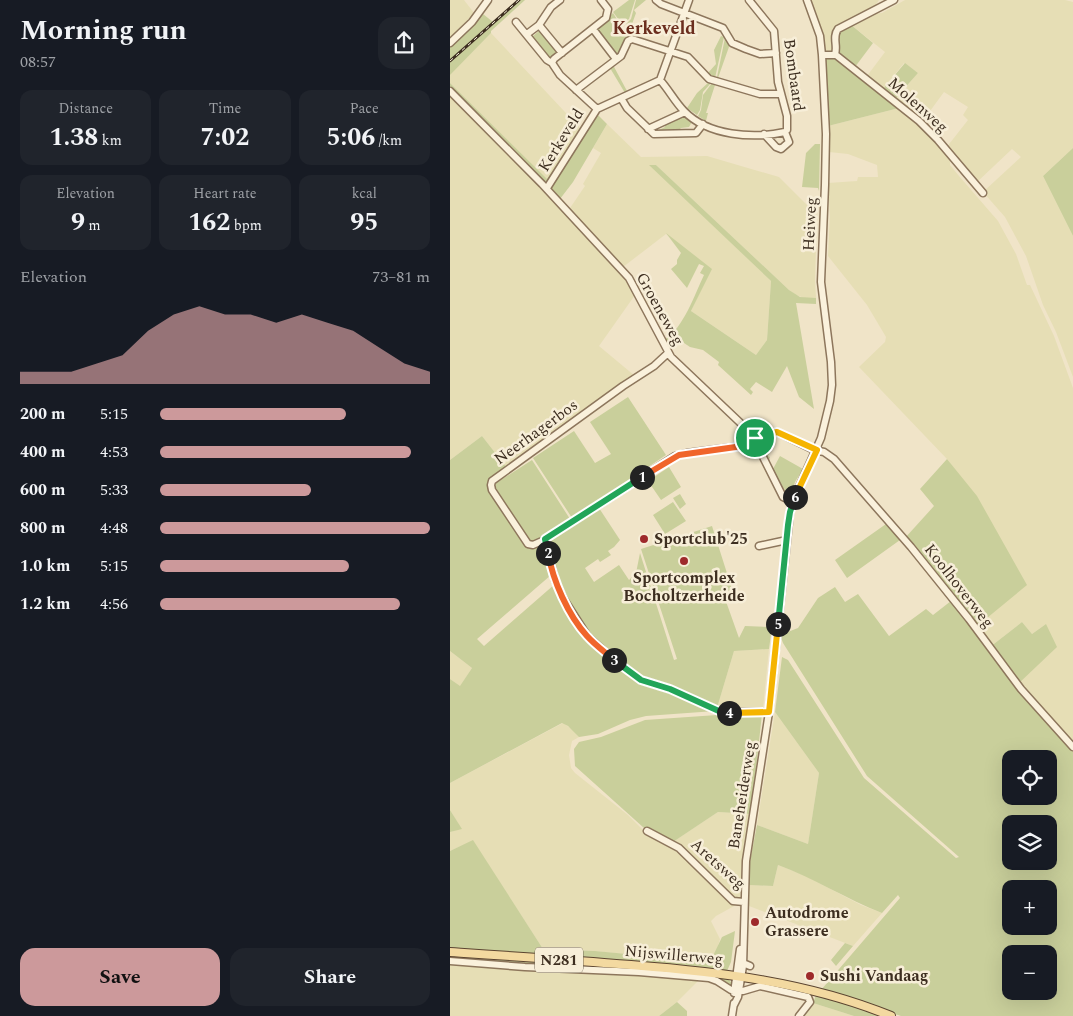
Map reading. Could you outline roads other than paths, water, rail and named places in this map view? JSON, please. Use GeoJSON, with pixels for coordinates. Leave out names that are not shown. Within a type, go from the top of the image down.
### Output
{"type":"FeatureCollection","features":[{"type":"Feature","properties":{"kind":"main road","name":"Nijswillerweg"},"geometry":{"type":"LineString","coordinates":[[450,952],[644,966],[738,976],[774,982],[846,1000],[890,1016]]}},
{"type":"Feature","properties":{"kind":"street"},"geometry":{"type":"LineString","coordinates":[[450,43],[472,22],[488,0]]}},
{"type":"Feature","properties":{"kind":"street"},"geometry":{"type":"LineString","coordinates":[[527,34],[538,25],[550,8],[560,0]]}},
{"type":"Feature","properties":{"kind":"street"},"geometry":{"type":"LineString","coordinates":[[552,63],[607,16],[607,8],[601,0]]}},
{"type":"Feature","properties":{"kind":"street"},"geometry":{"type":"LineString","coordinates":[[656,0],[659,4],[722,28],[731,42],[746,49],[760,54],[776,53]]}},
{"type":"Feature","properties":{"kind":"street"},"geometry":{"type":"LineString","coordinates":[[689,0],[660,80],[685,112],[703,124],[734,134],[784,132]]}},
{"type":"Feature","properties":{"kind":"street","name":"Bombaard"},"geometry":{"type":"LineString","coordinates":[[749,0],[772,28],[774,34],[778,82],[787,116],[787,130],[784,132],[789,142],[781,149],[776,147],[764,134]]}},
{"type":"Feature","properties":{"kind":"street","name":"Heiweg"},"geometry":{"type":"LineString","coordinates":[[807,0],[820,36],[822,56],[826,151],[821,282],[832,385],[827,418],[817,450]]}},
{"type":"Feature","properties":{"kind":"street"},"geometry":{"type":"LineString","coordinates":[[822,56],[835,54],[835,35],[838,29],[894,0]]}},
{"type":"Feature","properties":{"kind":"street"},"geometry":{"type":"LineString","coordinates":[[516,22],[547,60],[552,63],[560,75],[597,109]]}},
{"type":"Feature","properties":{"kind":"street"},"geometry":{"type":"LineString","coordinates":[[538,25],[562,53]]}},
{"type":"Feature","properties":{"kind":"street"},"geometry":{"type":"LineString","coordinates":[[592,29],[616,59]]}},
{"type":"Feature","properties":{"kind":"street"},"geometry":{"type":"LineString","coordinates":[[576,90],[616,59],[624,51],[630,40],[690,58],[709,79],[760,94],[780,94]]}},
{"type":"Feature","properties":{"kind":"street","name":"Molenweg"},"geometry":{"type":"LineString","coordinates":[[835,54],[919,120],[983,193]]}},
{"type":"Feature","properties":{"kind":"street","name":"Kerkeveld"},"geometry":{"type":"LineString","coordinates":[[546,188],[597,109],[660,80]]}},
{"type":"Feature","properties":{"kind":"street","name":"Groeneweg"},"geometry":{"type":"LineString","coordinates":[[450,91],[546,188],[629,278],[668,352],[678,365],[756,441],[783,497],[793,502]]}},
{"type":"Feature","properties":{"kind":"street"},"geometry":{"type":"LineString","coordinates":[[621,98],[626,108],[656,134],[696,133],[703,124]]}},
{"type":"Feature","properties":{"kind":"street"},"geometry":{"type":"LineString","coordinates":[[648,129],[685,112]]}},
{"type":"Feature","properties":{"kind":"street","name":"Neerhagerbos"},"geometry":{"type":"LineString","coordinates":[[545,539],[534,545],[528,544],[491,488],[494,480],[623,386],[654,366],[668,352]]}},
{"type":"Feature","properties":{"kind":"street","name":"Koolhoverweg"},"geometry":{"type":"LineString","coordinates":[[545,539],[675,456],[756,441],[777,432],[824,452],[834,459],[958,604],[1021,689],[1073,747]]}},
{"type":"Feature","properties":{"kind":"street","name":"Baneheiderweg"},"geometry":{"type":"LineString","coordinates":[[738,976],[746,861],[769,712],[786,540],[793,502],[817,450]]}},
{"type":"Feature","properties":{"kind":"street"},"geometry":{"type":"LineString","coordinates":[[545,539],[554,580],[573,614],[588,637],[613,659],[641,680],[670,689],[723,713],[769,712]]}},
{"type":"Feature","properties":{"kind":"street"},"geometry":{"type":"LineString","coordinates":[[759,546],[786,540]]}},
{"type":"Feature","properties":{"kind":"street","name":"Aretsweg"},"geometry":{"type":"LineString","coordinates":[[646,831],[679,848],[733,901],[744,902]]}},
{"type":"Feature","properties":{"kind":"street","name":"Baneheiderweg"},"geometry":{"type":"LineString","coordinates":[[738,976],[743,963],[742,935]]}},
{"type":"Feature","properties":{"kind":"street","name":"Nijswillerweg"},"geometry":{"type":"LineString","coordinates":[[450,961],[526,967],[640,972],[708,978],[717,981],[728,989],[736,991]]}},
{"type":"Feature","properties":{"kind":"street"},"geometry":{"type":"LineString","coordinates":[[743,963],[750,966]]}},
{"type":"Feature","properties":{"kind":"street"},"geometry":{"type":"LineString","coordinates":[[732,1016],[738,976]]}},
{"type":"Feature","properties":{"kind":"street"},"geometry":{"type":"LineString","coordinates":[[736,991],[745,991],[760,986],[809,998],[809,1004],[799,1016]]}},
{"type":"Feature","properties":{"kind":"railway"},"geometry":{"type":"LineString","coordinates":[[450,61],[519,0]]}},
{"type":"Feature","properties":{"kind":"place","name":"Sportclub'25"},"geometry":{"type":"Point","coordinates":[644,539]}},
{"type":"Feature","properties":{"kind":"place","name":"Sportcomplex Bocholtzerheide"},"geometry":{"type":"Point","coordinates":[684,561]}},
{"type":"Feature","properties":{"kind":"place","name":"Autodrome Grassere"},"geometry":{"type":"Point","coordinates":[755,922]}},
{"type":"Feature","properties":{"kind":"place","name":"Sushi Vandaag"},"geometry":{"type":"Point","coordinates":[810,976]}},
{"type":"Feature","properties":{"kind":"district","name":"Kerkeveld"},"geometry":{"type":"Point","coordinates":[654,28]}}]}
